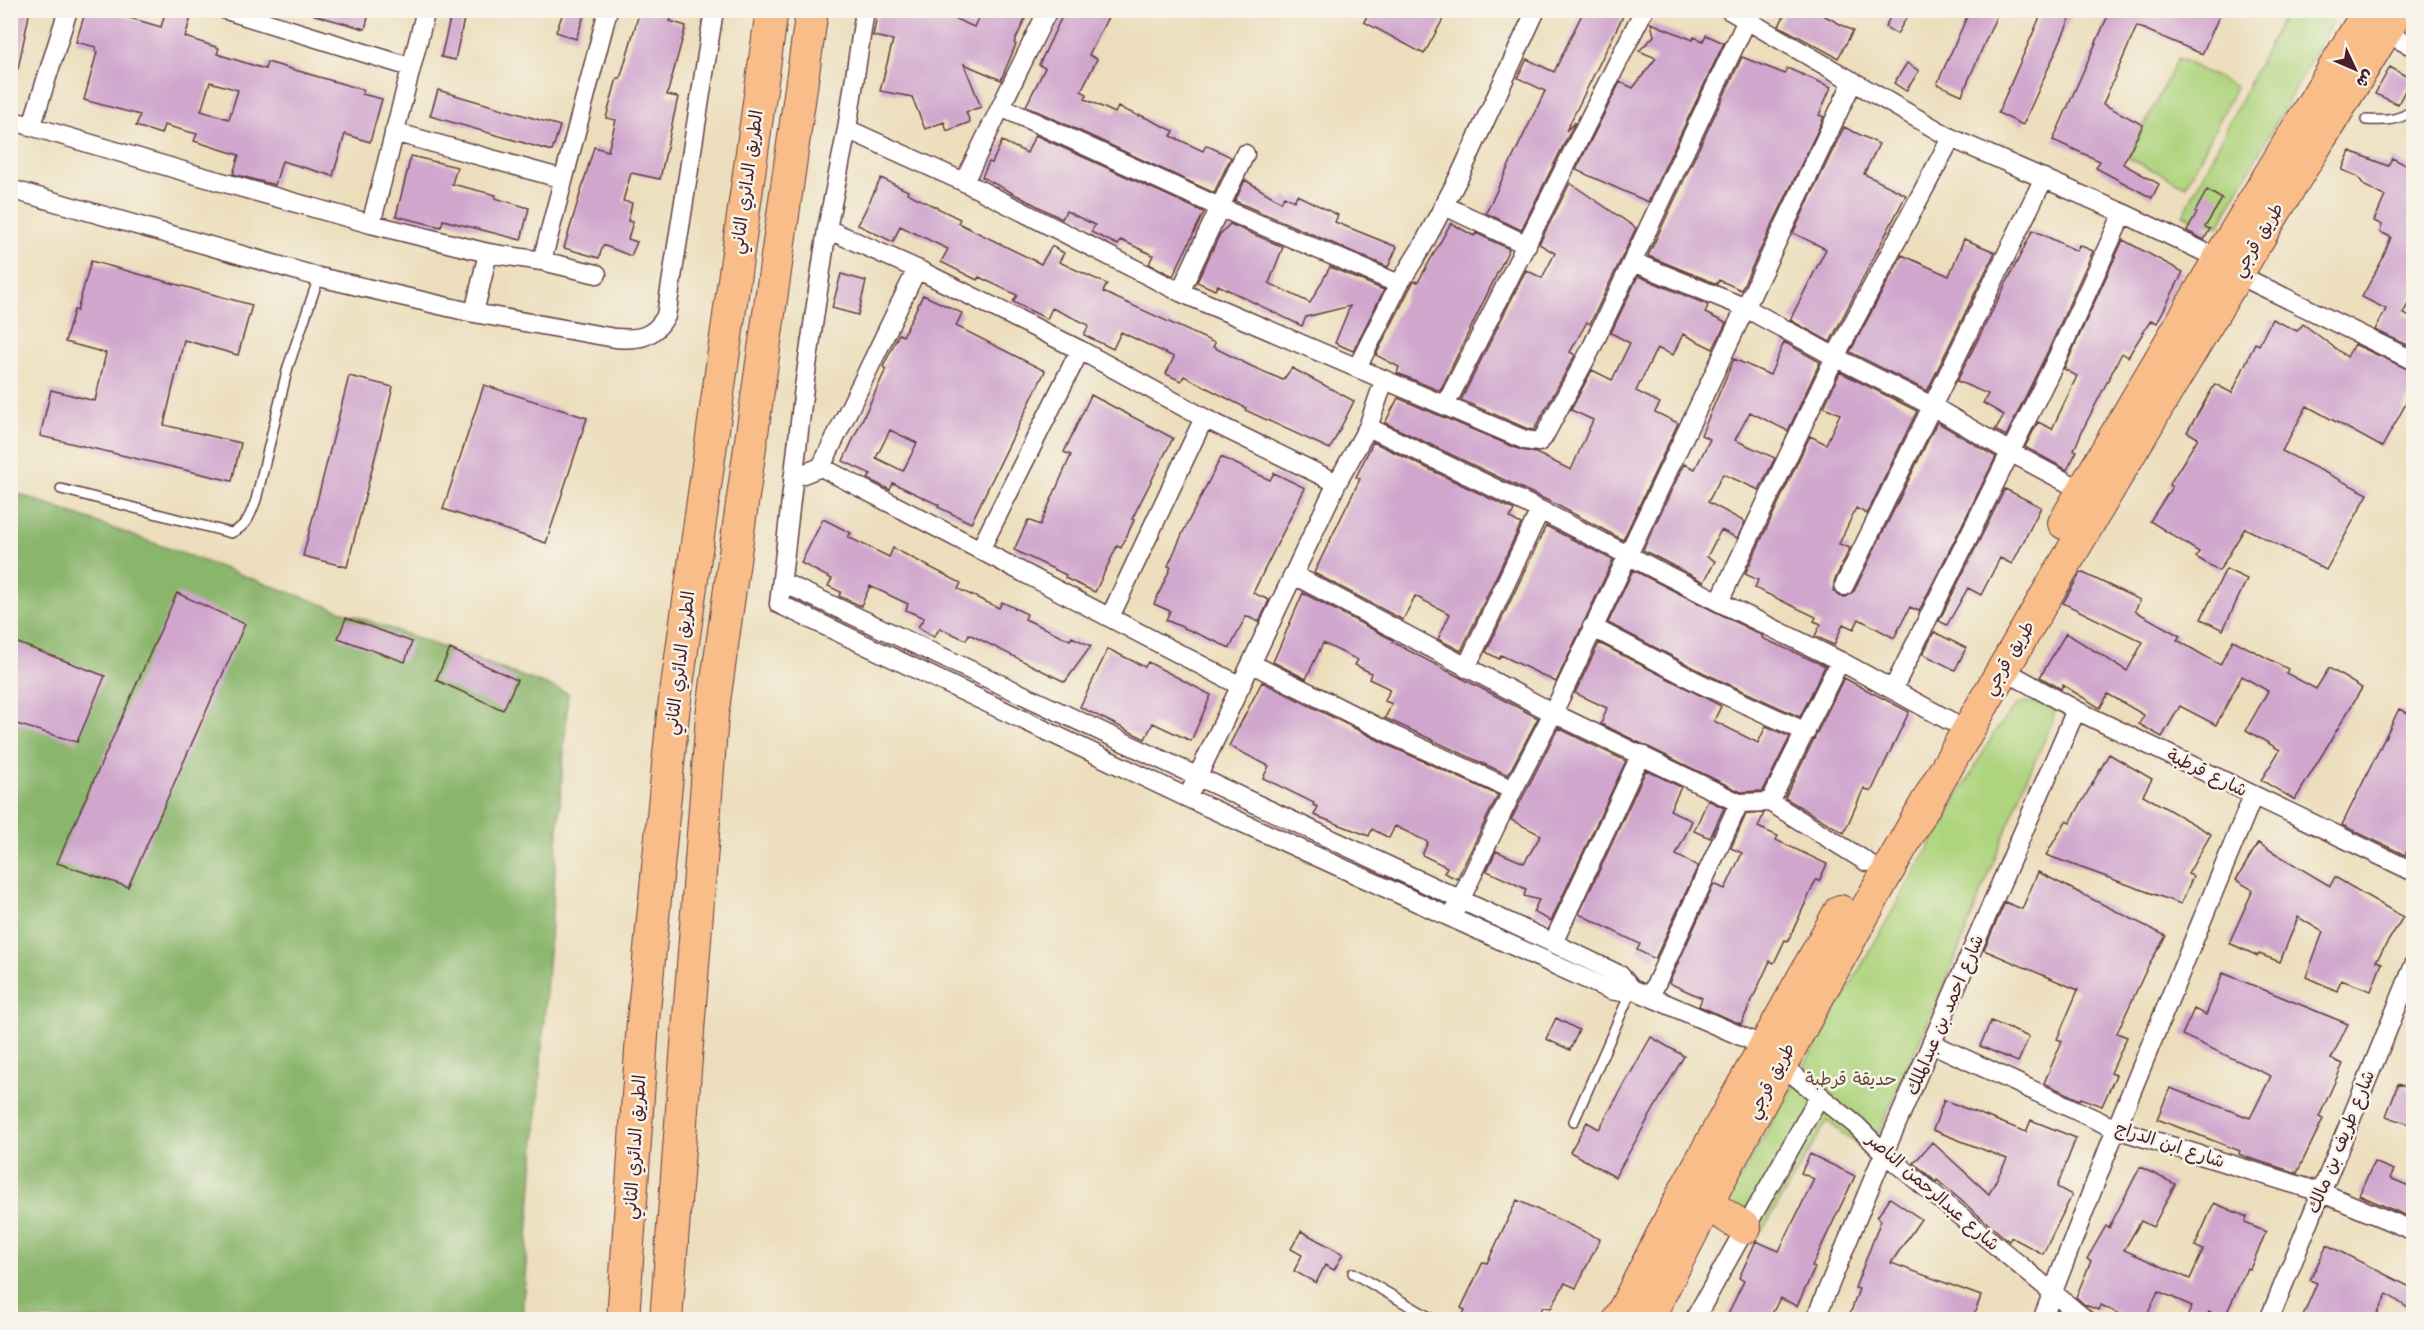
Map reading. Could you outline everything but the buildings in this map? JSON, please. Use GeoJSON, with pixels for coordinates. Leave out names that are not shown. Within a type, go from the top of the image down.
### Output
{"type":"FeatureCollection","features":[{"type":"Feature","properties":{"kind":"highway","name":"الطريق الدائري الثاني"},"geometry":{"type":"LineString","coordinates":[[623,1320],[643,1021],[673,714],[772,10]]}},
{"type":"Feature","properties":{"kind":"highway"},"geometry":{"type":"LineString","coordinates":[[666,1320],[712,716],[812,10]]}},
{"type":"Feature","properties":{"kind":"highway","name":"طريق قرجي"},"geometry":{"type":"LineString","coordinates":[[1619,1320],[1685,1190],[1772,1055],[1924,805],[2228,266],[2375,17]]}},
{"type":"Feature","properties":{"kind":"highway","name":"طريق قرجي"},"geometry":{"type":"LineString","coordinates":[[1647,1320],[1706,1203],[1772,1055],[1867,862],[2083,491],[2228,266]]}},
{"type":"Feature","properties":{"kind":"highway"},"geometry":{"type":"LineString","coordinates":[[1706,1203],[1745,1228]]}},
{"type":"Feature","properties":{"kind":"street"},"geometry":{"type":"LineString","coordinates":[[32,125],[68,10]]}},
{"type":"Feature","properties":{"kind":"street"},"geometry":{"type":"LineString","coordinates":[[226,10],[411,67]]}},
{"type":"Feature","properties":{"kind":"street"},"geometry":{"type":"LineString","coordinates":[[371,224],[426,10]]}},
{"type":"Feature","properties":{"kind":"street"},"geometry":{"type":"LineString","coordinates":[[542,261],[608,10]]}},
{"type":"Feature","properties":{"kind":"street"},"geometry":{"type":"LineString","coordinates":[[10,189],[319,277],[474,313],[636,340],[660,326],[666,316],[714,10]]}},
{"type":"Feature","properties":{"kind":"street"},"geometry":{"type":"LineString","coordinates":[[782,582],[1620,975],[1632,989],[1622,992],[1610,990],[1452,919],[1188,798],[779,604],[793,478],[827,229],[847,129],[865,10]]}},
{"type":"Feature","properties":{"kind":"street"},"geometry":{"type":"LineString","coordinates":[[964,182],[1048,10]]}},
{"type":"Feature","properties":{"kind":"street"},"geometry":{"type":"LineString","coordinates":[[1358,368],[1399,284],[1445,206],[1536,10]]}},
{"type":"Feature","properties":{"kind":"street"},"geometry":{"type":"LineString","coordinates":[[1445,406],[1644,10]]}},
{"type":"Feature","properties":{"kind":"street"},"geometry":{"type":"LineString","coordinates":[[1729,10],[1750,15],[1853,81],[1951,138],[2123,213],[2414,361]]}},
{"type":"Feature","properties":{"kind":"street"},"geometry":{"type":"LineString","coordinates":[[847,129],[964,182],[1180,292],[1525,440],[1539,442],[1590,351],[1750,15]]}},
{"type":"Feature","properties":{"kind":"street"},"geometry":{"type":"LineString","coordinates":[[2375,17],[2414,47]]}},
{"type":"Feature","properties":{"kind":"street"},"geometry":{"type":"LineString","coordinates":[[1452,919],[1853,81]]}},
{"type":"Feature","properties":{"kind":"street"},"geometry":{"type":"LineString","coordinates":[[1001,107],[1219,207],[1399,284]]}},
{"type":"Feature","properties":{"kind":"street"},"geometry":{"type":"LineString","coordinates":[[10,120],[371,224],[488,253],[542,261],[597,274]]}},
{"type":"Feature","properties":{"kind":"street"},"geometry":{"type":"LineString","coordinates":[[394,132],[563,179]]}},
{"type":"Feature","properties":{"kind":"street"},"geometry":{"type":"LineString","coordinates":[[1719,602],[1835,357],[1951,138]]}},
{"type":"Feature","properties":{"kind":"street"},"geometry":{"type":"LineString","coordinates":[[1180,292],[1245,154]]}},
{"type":"Feature","properties":{"kind":"street"},"geometry":{"type":"LineString","coordinates":[[1844,586],[2044,178]]}},
{"type":"Feature","properties":{"kind":"street"},"geometry":{"type":"LineString","coordinates":[[1445,206],[1527,245]]}},
{"type":"Feature","properties":{"kind":"street"},"geometry":{"type":"LineString","coordinates":[[1893,689],[2059,354],[2123,213]]}},
{"type":"Feature","properties":{"kind":"street"},"geometry":{"type":"LineString","coordinates":[[827,229],[917,269],[1080,350],[1204,418],[1337,483]]}},
{"type":"Feature","properties":{"kind":"street"},"geometry":{"type":"LineString","coordinates":[[474,313],[488,253]]}},
{"type":"Feature","properties":{"kind":"street"},"geometry":{"type":"LineString","coordinates":[[1632,262],[1744,307],[1835,357],[1932,406],[2010,452],[2083,491]]}},
{"type":"Feature","properties":{"kind":"street"},"geometry":{"type":"LineString","coordinates":[[793,478],[820,467],[917,269]]}},
{"type":"Feature","properties":{"kind":"street"},"geometry":{"type":"LineString","coordinates":[[980,550],[1080,350]]}},
{"type":"Feature","properties":{"kind":"street"},"geometry":{"type":"LineString","coordinates":[[1188,798],[1337,483],[1368,428],[1384,381]]}},
{"type":"Feature","properties":{"kind":"street"},"geometry":{"type":"LineString","coordinates":[[1110,617],[1204,418]]}},
{"type":"Feature","properties":{"kind":"street"},"geometry":{"type":"LineString","coordinates":[[1368,428],[1540,510],[1893,689],[1950,721]]}},
{"type":"Feature","properties":{"kind":"street"},"geometry":{"type":"LineString","coordinates":[[820,467],[1241,686]]}},
{"type":"Feature","properties":{"kind":"street"},"geometry":{"type":"LineString","coordinates":[[1466,668],[1540,510]]}},
{"type":"Feature","properties":{"kind":"street"},"geometry":{"type":"LineString","coordinates":[[1294,575],[1552,713],[1739,803],[1770,802],[1867,862]]}},
{"type":"Feature","properties":{"kind":"street"},"geometry":{"type":"LineString","coordinates":[[1592,627],[1700,682],[1806,732]]}},
{"type":"Feature","properties":{"kind":"street"},"geometry":{"type":"LineString","coordinates":[[1770,802],[1840,662]]}},
{"type":"Feature","properties":{"kind":"street"},"geometry":{"type":"LineString","coordinates":[[1252,664],[1397,737],[1513,790]]}},
{"type":"Feature","properties":{"kind":"street","name":"شارع قرطبة"},"geometry":{"type":"LineString","coordinates":[[2002,669],[2076,710],[2414,872]]}},
{"type":"Feature","properties":{"kind":"street","name":"شارع احمد بن عبدالملك"},"geometry":{"type":"LineString","coordinates":[[1815,1320],[1884,1153],[2076,710]]}},
{"type":"Feature","properties":{"kind":"street"},"geometry":{"type":"LineString","coordinates":[[1553,943],[1641,754]]}},
{"type":"Feature","properties":{"kind":"street"},"geometry":{"type":"LineString","coordinates":[[2042,1320],[2116,1129],[2253,796]]}},
{"type":"Feature","properties":{"kind":"street"},"geometry":{"type":"LineString","coordinates":[[1650,997],[1739,803]]}},
{"type":"Feature","properties":{"kind":"street","name":"شارع طريف بن مالك"},"geometry":{"type":"LineString","coordinates":[[2269,1320],[2414,965]]}},
{"type":"Feature","properties":{"kind":"street","name":"شارع عبدالرحمن الناصر"},"geometry":{"type":"LineString","coordinates":[[1632,989],[1772,1055],[1857,1126],[1884,1153],[2086,1320]]}},
{"type":"Feature","properties":{"kind":"street","name":"شارع ابن الدراج"},"geometry":{"type":"LineString","coordinates":[[1933,1044],[2116,1129],[2320,1192],[2414,1231]]}},
{"type":"Feature","properties":{"kind":"street"},"geometry":{"type":"LineString","coordinates":[[1694,1320],[1820,1095]]}},
{"type":"Feature","properties":{"kind":"lane"},"geometry":{"type":"LineString","coordinates":[[2366,120],[2397,118],[2414,109]]}},
{"type":"Feature","properties":{"kind":"lane"},"geometry":{"type":"LineString","coordinates":[[61,489],[231,533],[242,528],[249,520],[256,500],[288,368],[319,277]]}},
{"type":"Feature","properties":{"kind":"lane"},"geometry":{"type":"LineString","coordinates":[[1574,1121],[1632,989]]}},
{"type":"Feature","properties":{"kind":"lane"},"geometry":{"type":"LineString","coordinates":[[1353,1273],[1434,1320]]}},
{"type":"Feature","properties":{"kind":"green space"},"geometry":{"type":"Polygon","coordinates":[[[2286,11],[2338,11],[2218,227],[2183,215],[2286,11]]]}},
{"type":"Feature","properties":{"kind":"green space"},"geometry":{"type":"Polygon","coordinates":[[[2178,58],[2236,87],[2186,186],[2128,158],[2178,58]]]}},
{"type":"Feature","properties":{"kind":"green space"},"geometry":{"type":"Polygon","coordinates":[[[10,491],[568,693],[522,1319],[11,1319],[10,491]]]}},
{"type":"Feature","properties":{"kind":"green space","name":"حديقة قرطبة"},"geometry":{"type":"Polygon","coordinates":[[[2018,703],[2054,704],[2055,711],[2049,730],[2026,780],[1946,981],[1869,1154],[1827,1121],[1762,1231],[1727,1210],[1727,1201],[1995,732],[2018,703]]]}}]}
